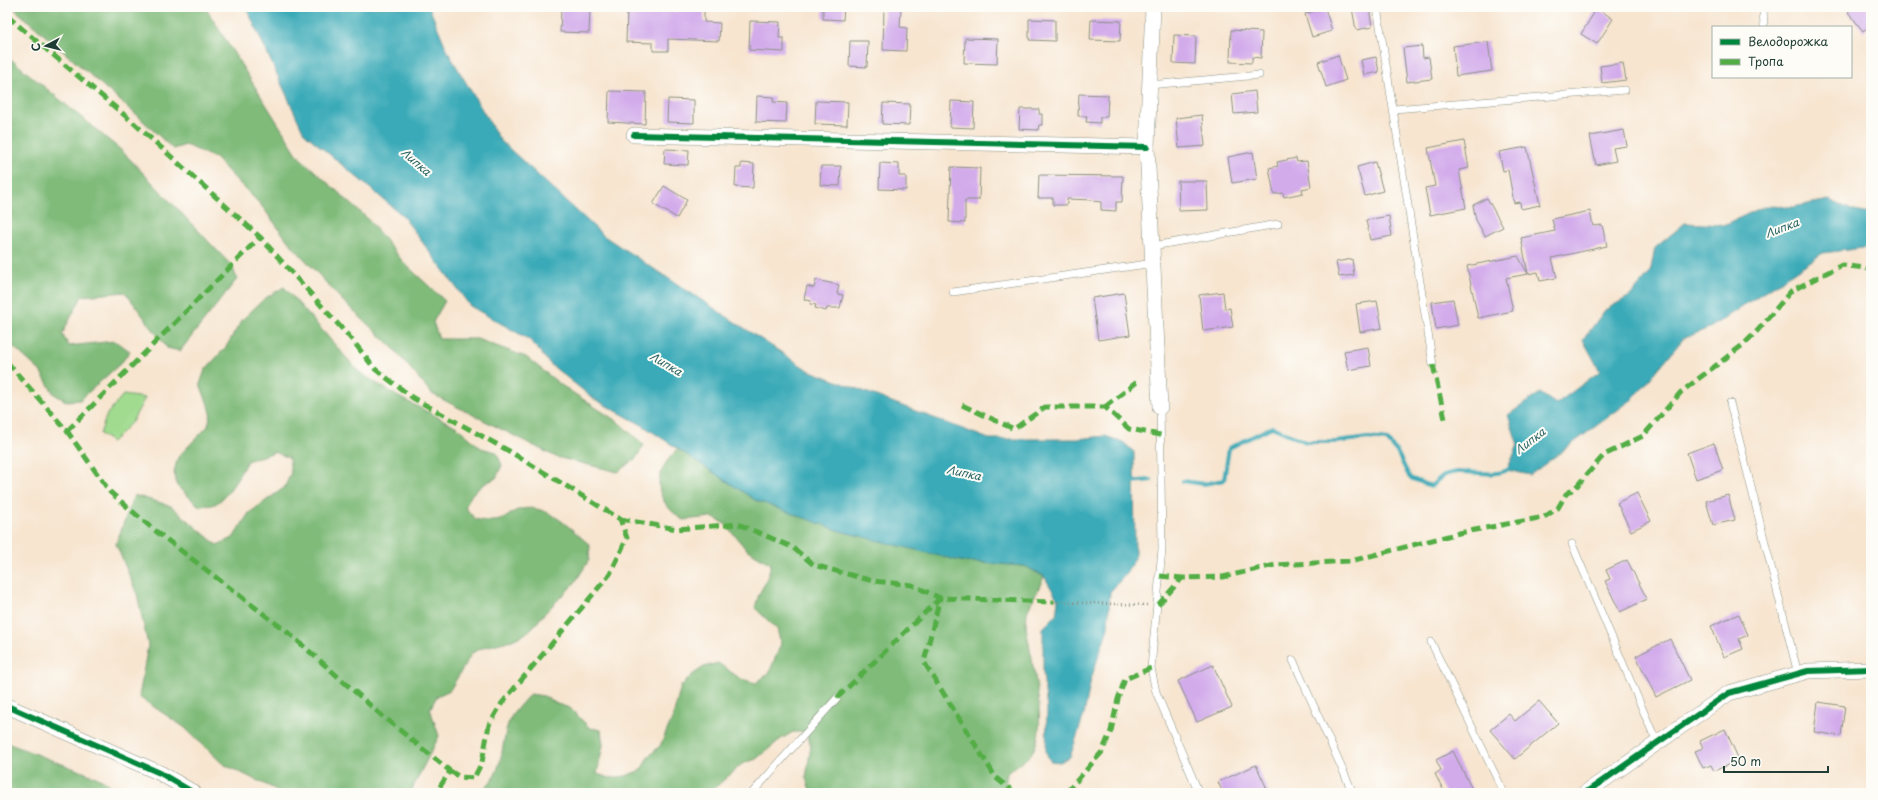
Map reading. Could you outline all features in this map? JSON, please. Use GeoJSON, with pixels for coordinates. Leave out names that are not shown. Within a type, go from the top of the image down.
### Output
{"type":"FeatureCollection","features":[{"type":"Feature","properties":{"kind":"street"},"geometry":{"type":"LineString","coordinates":[[1153,7],[1147,147],[1160,407]]}},
{"type":"Feature","properties":{"kind":"street"},"geometry":{"type":"LineString","coordinates":[[634,135],[1147,147]]}},
{"type":"Feature","properties":{"kind":"street"},"geometry":{"type":"LineString","coordinates":[[1585,793],[1729,692],[1808,671],[1871,669]]}},
{"type":"Feature","properties":{"kind":"street"},"geometry":{"type":"LineString","coordinates":[[7,706],[160,773],[194,793]]}},
{"type":"Feature","properties":{"kind":"lane"},"geometry":{"type":"LineString","coordinates":[[1378,7],[1433,365]]}},
{"type":"Feature","properties":{"kind":"lane"},"geometry":{"type":"LineString","coordinates":[[1764,7],[1764,26]]}},
{"type":"Feature","properties":{"kind":"lane"},"geometry":{"type":"LineString","coordinates":[[1149,85],[1259,75]]}},
{"type":"Feature","properties":{"kind":"lane"},"geometry":{"type":"LineString","coordinates":[[1394,109],[1625,90]]}},
{"type":"Feature","properties":{"kind":"lane"},"geometry":{"type":"LineString","coordinates":[[1153,246],[1278,224]]}},
{"type":"Feature","properties":{"kind":"lane"},"geometry":{"type":"LineString","coordinates":[[953,292],[1154,263]]}},
{"type":"Feature","properties":{"kind":"lane"},"geometry":{"type":"LineString","coordinates":[[1730,403],[1798,674]]}},
{"type":"Feature","properties":{"kind":"lane"},"geometry":{"type":"LineString","coordinates":[[1160,407],[1162,549],[1151,668],[1156,692],[1199,793]]}},
{"type":"Feature","properties":{"kind":"lane"},"geometry":{"type":"LineString","coordinates":[[1572,544],[1657,743]]}},
{"type":"Feature","properties":{"kind":"lane"},"geometry":{"type":"LineString","coordinates":[[1431,642],[1504,793]]}},
{"type":"Feature","properties":{"kind":"lane"},"geometry":{"type":"LineString","coordinates":[[1293,660],[1353,793]]}},
{"type":"Feature","properties":{"kind":"lane"},"geometry":{"type":"LineString","coordinates":[[752,793],[837,698]]}},
{"type":"Feature","properties":{"kind":"path"},"geometry":{"type":"LineString","coordinates":[[1054,602],[1158,605]]}},
{"type":"Feature","properties":{"kind":"green space"},"geometry":{"type":"Polygon","coordinates":[[[12,7],[205,7],[299,157],[367,218],[404,263],[445,301],[433,322],[439,339],[477,339],[526,357],[561,385],[618,422],[644,445],[636,458],[618,472],[556,457],[432,394],[393,348],[341,299],[288,241],[261,205],[215,158],[186,145],[173,149],[140,118],[12,7]]]}},
{"type":"Feature","properties":{"kind":"green space"},"geometry":{"type":"Polygon","coordinates":[[[7,56],[122,151],[232,266],[237,279],[180,351],[167,348],[125,292],[82,296],[62,334],[69,346],[115,341],[130,351],[122,362],[80,400],[66,401],[54,394],[40,371],[7,341],[7,56]]]}},
{"type":"Feature","properties":{"kind":"green space"},"geometry":{"type":"Polygon","coordinates":[[[284,287],[359,372],[397,396],[457,427],[481,448],[496,452],[502,465],[496,478],[484,484],[472,494],[465,507],[475,519],[498,521],[515,511],[526,508],[537,509],[547,512],[565,524],[590,545],[589,560],[574,584],[535,625],[525,634],[512,640],[485,647],[472,653],[450,690],[437,696],[430,709],[439,736],[410,793],[283,793],[223,764],[184,727],[139,697],[148,645],[137,594],[116,544],[134,495],[171,506],[217,545],[233,538],[249,513],[285,487],[291,472],[289,458],[275,452],[247,461],[228,492],[223,498],[212,505],[199,506],[177,486],[174,472],[178,457],[208,426],[211,412],[200,384],[205,370],[226,347],[242,320],[264,299],[284,287]]]}},
{"type":"Feature","properties":{"kind":"green space"},"geometry":{"type":"Polygon","coordinates":[[[123,395],[145,398],[132,422],[112,442],[100,434],[107,414],[123,395]]]}},
{"type":"Feature","properties":{"kind":"green space"},"geometry":{"type":"Polygon","coordinates":[[[678,449],[755,500],[960,561],[1025,566],[1044,577],[1027,612],[1026,626],[1038,692],[1039,728],[1037,742],[1029,757],[1007,773],[1004,793],[811,793],[806,778],[811,746],[806,732],[793,732],[781,739],[756,759],[742,764],[709,793],[478,793],[487,786],[493,778],[500,760],[509,721],[530,694],[544,696],[557,704],[570,708],[590,728],[601,730],[603,745],[597,774],[610,778],[626,776],[641,770],[649,756],[660,746],[673,717],[681,686],[692,675],[704,667],[718,663],[741,679],[756,683],[769,673],[781,644],[777,629],[755,608],[759,594],[767,580],[771,564],[746,549],[725,524],[712,517],[683,520],[666,504],[661,495],[659,486],[660,477],[669,458],[678,449]]]}},
{"type":"Feature","properties":{"kind":"green space"},"geometry":{"type":"Polygon","coordinates":[[[7,743],[96,777],[125,793],[7,793],[7,743]]]}},
{"type":"Feature","properties":{"kind":"water"},"geometry":{"type":"Polygon","coordinates":[[[246,7],[429,7],[448,52],[500,140],[604,236],[808,370],[989,439],[1077,439],[1105,436],[1123,442],[1134,452],[1135,558],[1126,574],[1110,592],[1108,628],[1091,679],[1084,715],[1070,757],[1060,762],[1050,761],[1046,752],[1047,710],[1043,673],[1043,628],[1056,615],[1058,600],[1044,576],[1025,566],[960,561],[840,531],[755,500],[642,425],[594,399],[550,364],[530,340],[470,306],[402,215],[304,133],[246,7]]]}},
{"type":"Feature","properties":{"kind":"water"},"geometry":{"type":"Polygon","coordinates":[[[1829,200],[1854,211],[1871,214],[1871,247],[1823,253],[1711,327],[1683,339],[1634,398],[1530,475],[1507,470],[1518,445],[1508,415],[1540,393],[1556,404],[1600,371],[1583,340],[1605,310],[1630,296],[1650,273],[1655,248],[1685,223],[1724,225],[1765,206],[1793,207],[1829,200]]]}},
{"type":"Feature","properties":{"kind":"building"},"geometry":{"type":"Polygon","coordinates":[[[823,7],[844,7],[843,20],[823,19],[823,7]]]}},
{"type":"Feature","properties":{"kind":"building"},"geometry":{"type":"Polygon","coordinates":[[[1369,7],[1372,27],[1356,30],[1352,8],[1369,7]]]}},
{"type":"Feature","properties":{"kind":"building"},"geometry":{"type":"Polygon","coordinates":[[[1854,7],[1871,7],[1871,25],[1863,31],[1848,12],[1854,7]]]}},
{"type":"Feature","properties":{"kind":"building"},"geometry":{"type":"Polygon","coordinates":[[[884,8],[901,8],[900,27],[907,28],[906,51],[883,50],[884,8]]]}},
{"type":"Feature","properties":{"kind":"building"},"geometry":{"type":"Polygon","coordinates":[[[1325,8],[1332,31],[1312,37],[1305,14],[1325,8]]]}},
{"type":"Feature","properties":{"kind":"building"},"geometry":{"type":"Polygon","coordinates":[[[1597,8],[1613,19],[1597,44],[1581,34],[1597,8]]]}},
{"type":"Feature","properties":{"kind":"building"},"geometry":{"type":"Polygon","coordinates":[[[561,9],[590,10],[589,33],[560,32],[561,9]]]}},
{"type":"Feature","properties":{"kind":"building"},"geometry":{"type":"Polygon","coordinates":[[[676,9],[704,10],[704,22],[720,23],[719,41],[668,39],[668,51],[653,51],[653,43],[626,42],[627,10],[676,12],[676,9]]]}},
{"type":"Feature","properties":{"kind":"building"},"geometry":{"type":"Polygon","coordinates":[[[1029,19],[1055,20],[1055,41],[1029,40],[1029,19]]]}},
{"type":"Feature","properties":{"kind":"building"},"geometry":{"type":"Polygon","coordinates":[[[1091,20],[1121,21],[1120,41],[1090,40],[1091,20]]]}},
{"type":"Feature","properties":{"kind":"building"},"geometry":{"type":"Polygon","coordinates":[[[750,21],[780,22],[779,38],[784,38],[784,52],[749,50],[750,21]]]}},
{"type":"Feature","properties":{"kind":"building"},"geometry":{"type":"Polygon","coordinates":[[[1231,30],[1262,32],[1261,58],[1252,57],[1252,63],[1230,62],[1231,30]]]}},
{"type":"Feature","properties":{"kind":"building"},"geometry":{"type":"Polygon","coordinates":[[[1174,35],[1196,36],[1195,64],[1173,63],[1174,35]]]}},
{"type":"Feature","properties":{"kind":"building"},"geometry":{"type":"Polygon","coordinates":[[[965,38],[998,39],[997,64],[964,63],[965,38]]]}},
{"type":"Feature","properties":{"kind":"building"},"geometry":{"type":"Polygon","coordinates":[[[850,41],[868,41],[867,67],[849,66],[850,41]]]}},
{"type":"Feature","properties":{"kind":"building"},"geometry":{"type":"Polygon","coordinates":[[[1488,42],[1492,71],[1456,76],[1453,46],[1488,42]]]}},
{"type":"Feature","properties":{"kind":"building"},"geometry":{"type":"Polygon","coordinates":[[[1422,46],[1423,58],[1429,57],[1432,79],[1407,82],[1403,48],[1422,46]]]}},
{"type":"Feature","properties":{"kind":"building"},"geometry":{"type":"Polygon","coordinates":[[[1338,55],[1346,80],[1326,87],[1318,62],[1338,55]]]}},
{"type":"Feature","properties":{"kind":"building"},"geometry":{"type":"Polygon","coordinates":[[[1376,57],[1379,72],[1364,75],[1361,60],[1376,57]]]}},
{"type":"Feature","properties":{"kind":"building"},"geometry":{"type":"Polygon","coordinates":[[[1623,63],[1626,80],[1602,83],[1600,66],[1623,63]]]}},
{"type":"Feature","properties":{"kind":"building"},"geometry":{"type":"Polygon","coordinates":[[[609,91],[646,92],[645,124],[608,122],[609,91]]]}},
{"type":"Feature","properties":{"kind":"building"},"geometry":{"type":"Polygon","coordinates":[[[1255,91],[1257,112],[1234,114],[1232,94],[1255,91]]]}},
{"type":"Feature","properties":{"kind":"building"},"geometry":{"type":"Polygon","coordinates":[[[1079,94],[1108,95],[1107,117],[1100,117],[1100,123],[1086,122],[1087,116],[1078,116],[1079,94]]]}},
{"type":"Feature","properties":{"kind":"building"},"geometry":{"type":"Polygon","coordinates":[[[757,96],[774,97],[773,102],[787,103],[786,123],[756,122],[757,96]]]}},
{"type":"Feature","properties":{"kind":"building"},"geometry":{"type":"Polygon","coordinates":[[[668,99],[694,100],[694,123],[667,122],[668,99]]]}},
{"type":"Feature","properties":{"kind":"building"},"geometry":{"type":"Polygon","coordinates":[[[816,101],[848,102],[847,125],[815,124],[816,101]]]}},
{"type":"Feature","properties":{"kind":"building"},"geometry":{"type":"Polygon","coordinates":[[[951,101],[974,102],[973,128],[950,127],[951,101]]]}},
{"type":"Feature","properties":{"kind":"building"},"geometry":{"type":"Polygon","coordinates":[[[883,103],[910,104],[909,125],[882,124],[883,103]]]}},
{"type":"Feature","properties":{"kind":"building"},"geometry":{"type":"Polygon","coordinates":[[[1020,109],[1039,109],[1039,114],[1042,114],[1042,125],[1039,125],[1038,130],[1019,129],[1020,109]]]}},
{"type":"Feature","properties":{"kind":"building"},"geometry":{"type":"Polygon","coordinates":[[[1202,115],[1205,146],[1179,148],[1176,118],[1202,115]]]}},
{"type":"Feature","properties":{"kind":"building"},"geometry":{"type":"Polygon","coordinates":[[[1624,130],[1627,146],[1613,148],[1616,161],[1596,165],[1590,136],[1624,130]]]}},
{"type":"Feature","properties":{"kind":"building"},"geometry":{"type":"Polygon","coordinates":[[[1464,141],[1469,168],[1459,170],[1466,208],[1430,215],[1425,188],[1435,186],[1428,148],[1464,141]]]}},
{"type":"Feature","properties":{"kind":"building"},"geometry":{"type":"Polygon","coordinates":[[[1527,147],[1540,205],[1521,209],[1520,202],[1514,203],[1508,170],[1503,171],[1499,152],[1527,147]]]}},
{"type":"Feature","properties":{"kind":"building"},"geometry":{"type":"Polygon","coordinates":[[[665,149],[689,150],[688,165],[664,164],[665,149]]]}},
{"type":"Feature","properties":{"kind":"building"},"geometry":{"type":"Polygon","coordinates":[[[1253,152],[1257,179],[1232,183],[1228,157],[1253,152]]]}},
{"type":"Feature","properties":{"kind":"building"},"geometry":{"type":"Polygon","coordinates":[[[1296,158],[1297,162],[1307,161],[1311,187],[1302,189],[1303,193],[1284,197],[1283,193],[1274,194],[1269,168],[1278,166],[1277,162],[1296,158]]]}},
{"type":"Feature","properties":{"kind":"building"},"geometry":{"type":"Polygon","coordinates":[[[1375,162],[1383,191],[1365,196],[1357,167],[1375,162]]]}},
{"type":"Feature","properties":{"kind":"building"},"geometry":{"type":"Polygon","coordinates":[[[741,163],[754,164],[753,188],[735,187],[736,168],[741,168],[741,163]]]}},
{"type":"Feature","properties":{"kind":"building"},"geometry":{"type":"Polygon","coordinates":[[[880,163],[899,164],[899,176],[906,176],[906,190],[879,189],[880,163]]]}},
{"type":"Feature","properties":{"kind":"building"},"geometry":{"type":"Polygon","coordinates":[[[821,166],[841,166],[840,186],[820,185],[821,166]]]}},
{"type":"Feature","properties":{"kind":"building"},"geometry":{"type":"Polygon","coordinates":[[[951,167],[980,168],[979,200],[965,200],[965,223],[949,222],[951,167]]]}},
{"type":"Feature","properties":{"kind":"building"},"geometry":{"type":"Polygon","coordinates":[[[1039,175],[1123,176],[1122,202],[1116,202],[1116,211],[1101,210],[1101,202],[1093,200],[1067,199],[1067,205],[1053,205],[1053,198],[1038,198],[1039,175]]]}},
{"type":"Feature","properties":{"kind":"building"},"geometry":{"type":"Polygon","coordinates":[[[1178,181],[1207,181],[1208,210],[1179,211],[1178,181]]]}},
{"type":"Feature","properties":{"kind":"building"},"geometry":{"type":"Polygon","coordinates":[[[664,186],[687,200],[677,218],[653,204],[664,186]]]}},
{"type":"Feature","properties":{"kind":"building"},"geometry":{"type":"Polygon","coordinates":[[[1487,198],[1503,227],[1485,236],[1476,220],[1473,205],[1487,198]]]}},
{"type":"Feature","properties":{"kind":"building"},"geometry":{"type":"Polygon","coordinates":[[[1590,211],[1593,226],[1602,225],[1607,246],[1552,258],[1557,278],[1540,281],[1538,272],[1528,274],[1521,238],[1555,231],[1552,219],[1590,211]]]}},
{"type":"Feature","properties":{"kind":"building"},"geometry":{"type":"Polygon","coordinates":[[[1389,216],[1392,236],[1370,240],[1366,220],[1389,216]]]}},
{"type":"Feature","properties":{"kind":"building"},"geometry":{"type":"Polygon","coordinates":[[[1518,256],[1528,274],[1506,278],[1513,311],[1478,318],[1467,266],[1518,256]]]}},
{"type":"Feature","properties":{"kind":"building"},"geometry":{"type":"Polygon","coordinates":[[[1352,259],[1354,275],[1339,277],[1336,262],[1352,259]]]}},
{"type":"Feature","properties":{"kind":"building"},"geometry":{"type":"Polygon","coordinates":[[[816,280],[839,285],[837,294],[843,295],[840,308],[827,308],[826,311],[815,308],[816,305],[810,304],[811,301],[804,299],[807,286],[814,288],[816,280]]]}},
{"type":"Feature","properties":{"kind":"building"},"geometry":{"type":"Polygon","coordinates":[[[1223,292],[1225,309],[1230,308],[1233,327],[1203,331],[1199,295],[1223,292]]]}},
{"type":"Feature","properties":{"kind":"building"},"geometry":{"type":"Polygon","coordinates":[[[1124,293],[1130,335],[1098,340],[1092,298],[1124,293]]]}},
{"type":"Feature","properties":{"kind":"building"},"geometry":{"type":"Polygon","coordinates":[[[1453,299],[1458,325],[1436,329],[1432,302],[1453,299]]]}},
{"type":"Feature","properties":{"kind":"building"},"geometry":{"type":"Polygon","coordinates":[[[1377,301],[1382,328],[1360,332],[1356,304],[1377,301]]]}},
{"type":"Feature","properties":{"kind":"building"},"geometry":{"type":"Polygon","coordinates":[[[1368,347],[1371,366],[1348,370],[1344,351],[1368,347]]]}},
{"type":"Feature","properties":{"kind":"building"},"geometry":{"type":"Polygon","coordinates":[[[1714,443],[1723,470],[1696,479],[1687,453],[1714,443]]]}},
{"type":"Feature","properties":{"kind":"building"},"geometry":{"type":"Polygon","coordinates":[[[1637,493],[1651,521],[1631,531],[1617,503],[1637,493]]]}},
{"type":"Feature","properties":{"kind":"building"},"geometry":{"type":"Polygon","coordinates":[[[1728,495],[1735,520],[1713,525],[1706,501],[1728,495]]]}},
{"type":"Feature","properties":{"kind":"building"},"geometry":{"type":"Polygon","coordinates":[[[1627,560],[1647,599],[1620,612],[1605,581],[1610,579],[1606,570],[1627,560]]]}},
{"type":"Feature","properties":{"kind":"building"},"geometry":{"type":"Polygon","coordinates":[[[1739,614],[1748,635],[1739,639],[1743,649],[1724,657],[1711,626],[1739,614]]]}},
{"type":"Feature","properties":{"kind":"building"},"geometry":{"type":"Polygon","coordinates":[[[1670,639],[1690,680],[1656,697],[1636,656],[1670,639]]]}},
{"type":"Feature","properties":{"kind":"building"},"geometry":{"type":"Polygon","coordinates":[[[1213,665],[1232,707],[1197,722],[1178,681],[1213,665]]]}},
{"type":"Feature","properties":{"kind":"building"},"geometry":{"type":"Polygon","coordinates":[[[1539,701],[1558,723],[1515,759],[1490,730],[1509,714],[1515,721],[1539,701]]]}},
{"type":"Feature","properties":{"kind":"building"},"geometry":{"type":"Polygon","coordinates":[[[1818,702],[1845,706],[1841,736],[1814,732],[1818,702]]]}},
{"type":"Feature","properties":{"kind":"building"},"geometry":{"type":"Polygon","coordinates":[[[1725,729],[1739,760],[1714,771],[1711,765],[1703,768],[1695,751],[1703,748],[1700,741],[1725,729]]]}},
{"type":"Feature","properties":{"kind":"building"},"geometry":{"type":"Polygon","coordinates":[[[1453,751],[1474,793],[1445,793],[1435,774],[1441,770],[1436,760],[1453,751]]]}},
{"type":"Feature","properties":{"kind":"building"},"geometry":{"type":"Polygon","coordinates":[[[1256,765],[1269,793],[1223,793],[1218,782],[1256,765]]]}},
{"type":"Feature","properties":{"kind":"waterway","name":"Липка"},"geometry":{"type":"LineString","coordinates":[[1183,481],[1204,484],[1224,480],[1229,448],[1272,427],[1306,442],[1336,442],[1368,438],[1387,440],[1397,452],[1410,478],[1431,486],[1442,477],[1451,473],[1460,472],[1487,474],[1504,471],[1512,467]]}},
{"type":"Feature","properties":{"kind":"waterway","name":"Липка"},"geometry":{"type":"LineString","coordinates":[[1130,482],[1151,480]]}},
{"type":"Feature","properties":{"kind":"marked path"},"geometry":{"type":"LineString","coordinates":[[7,16],[135,124],[260,237],[353,341],[375,369],[413,398],[509,451],[620,519],[627,538],[610,574],[502,703],[489,725],[482,762],[474,778],[460,777],[450,771]]}},
{"type":"Feature","properties":{"kind":"marked path"},"geometry":{"type":"LineString","coordinates":[[67,431],[260,237]]}},
{"type":"Feature","properties":{"kind":"marked path"},"geometry":{"type":"LineString","coordinates":[[1158,605],[1182,578],[1223,577],[1275,565],[1351,561],[1459,533],[1544,517],[1558,508],[1566,494],[1576,487],[1604,455],[1643,436],[1681,392],[1744,344],[1791,291],[1842,265],[1871,269]]}},
{"type":"Feature","properties":{"kind":"marked path"},"geometry":{"type":"LineString","coordinates":[[7,362],[67,431],[110,492],[153,529],[291,635],[380,714],[450,771],[436,793]]}},
{"type":"Feature","properties":{"kind":"marked path"},"geometry":{"type":"LineString","coordinates":[[1433,365],[1445,419]]}},
{"type":"Feature","properties":{"kind":"marked path"},"geometry":{"type":"LineString","coordinates":[[1105,407],[1137,382]]}},
{"type":"Feature","properties":{"kind":"marked path"},"geometry":{"type":"LineString","coordinates":[[962,405],[1014,429],[1045,407],[1105,407],[1129,429],[1161,435]]}},
{"type":"Feature","properties":{"kind":"marked path"},"geometry":{"type":"LineString","coordinates":[[620,519],[677,529],[738,524],[792,547],[814,565],[873,581],[912,585],[940,598],[924,662],[996,778],[1014,792],[1020,793]]}},
{"type":"Feature","properties":{"kind":"marked path"},"geometry":{"type":"LineString","coordinates":[[1160,576],[1182,578]]}},
{"type":"Feature","properties":{"kind":"marked path"},"geometry":{"type":"LineString","coordinates":[[837,698],[940,598],[1054,602]]}},
{"type":"Feature","properties":{"kind":"marked path"},"geometry":{"type":"LineString","coordinates":[[1066,793],[1102,752],[1111,731],[1118,699],[1125,679],[1151,668]]}},
{"type":"Feature","properties":{"kind":"cycle path"},"geometry":{"type":"LineString","coordinates":[[634,135],[1147,147]]}},
{"type":"Feature","properties":{"kind":"cycle path"},"geometry":{"type":"LineString","coordinates":[[1585,793],[1729,693],[1808,671],[1871,669]]}},
{"type":"Feature","properties":{"kind":"cycle path"},"geometry":{"type":"LineString","coordinates":[[7,706],[160,773],[194,793]]}}]}
